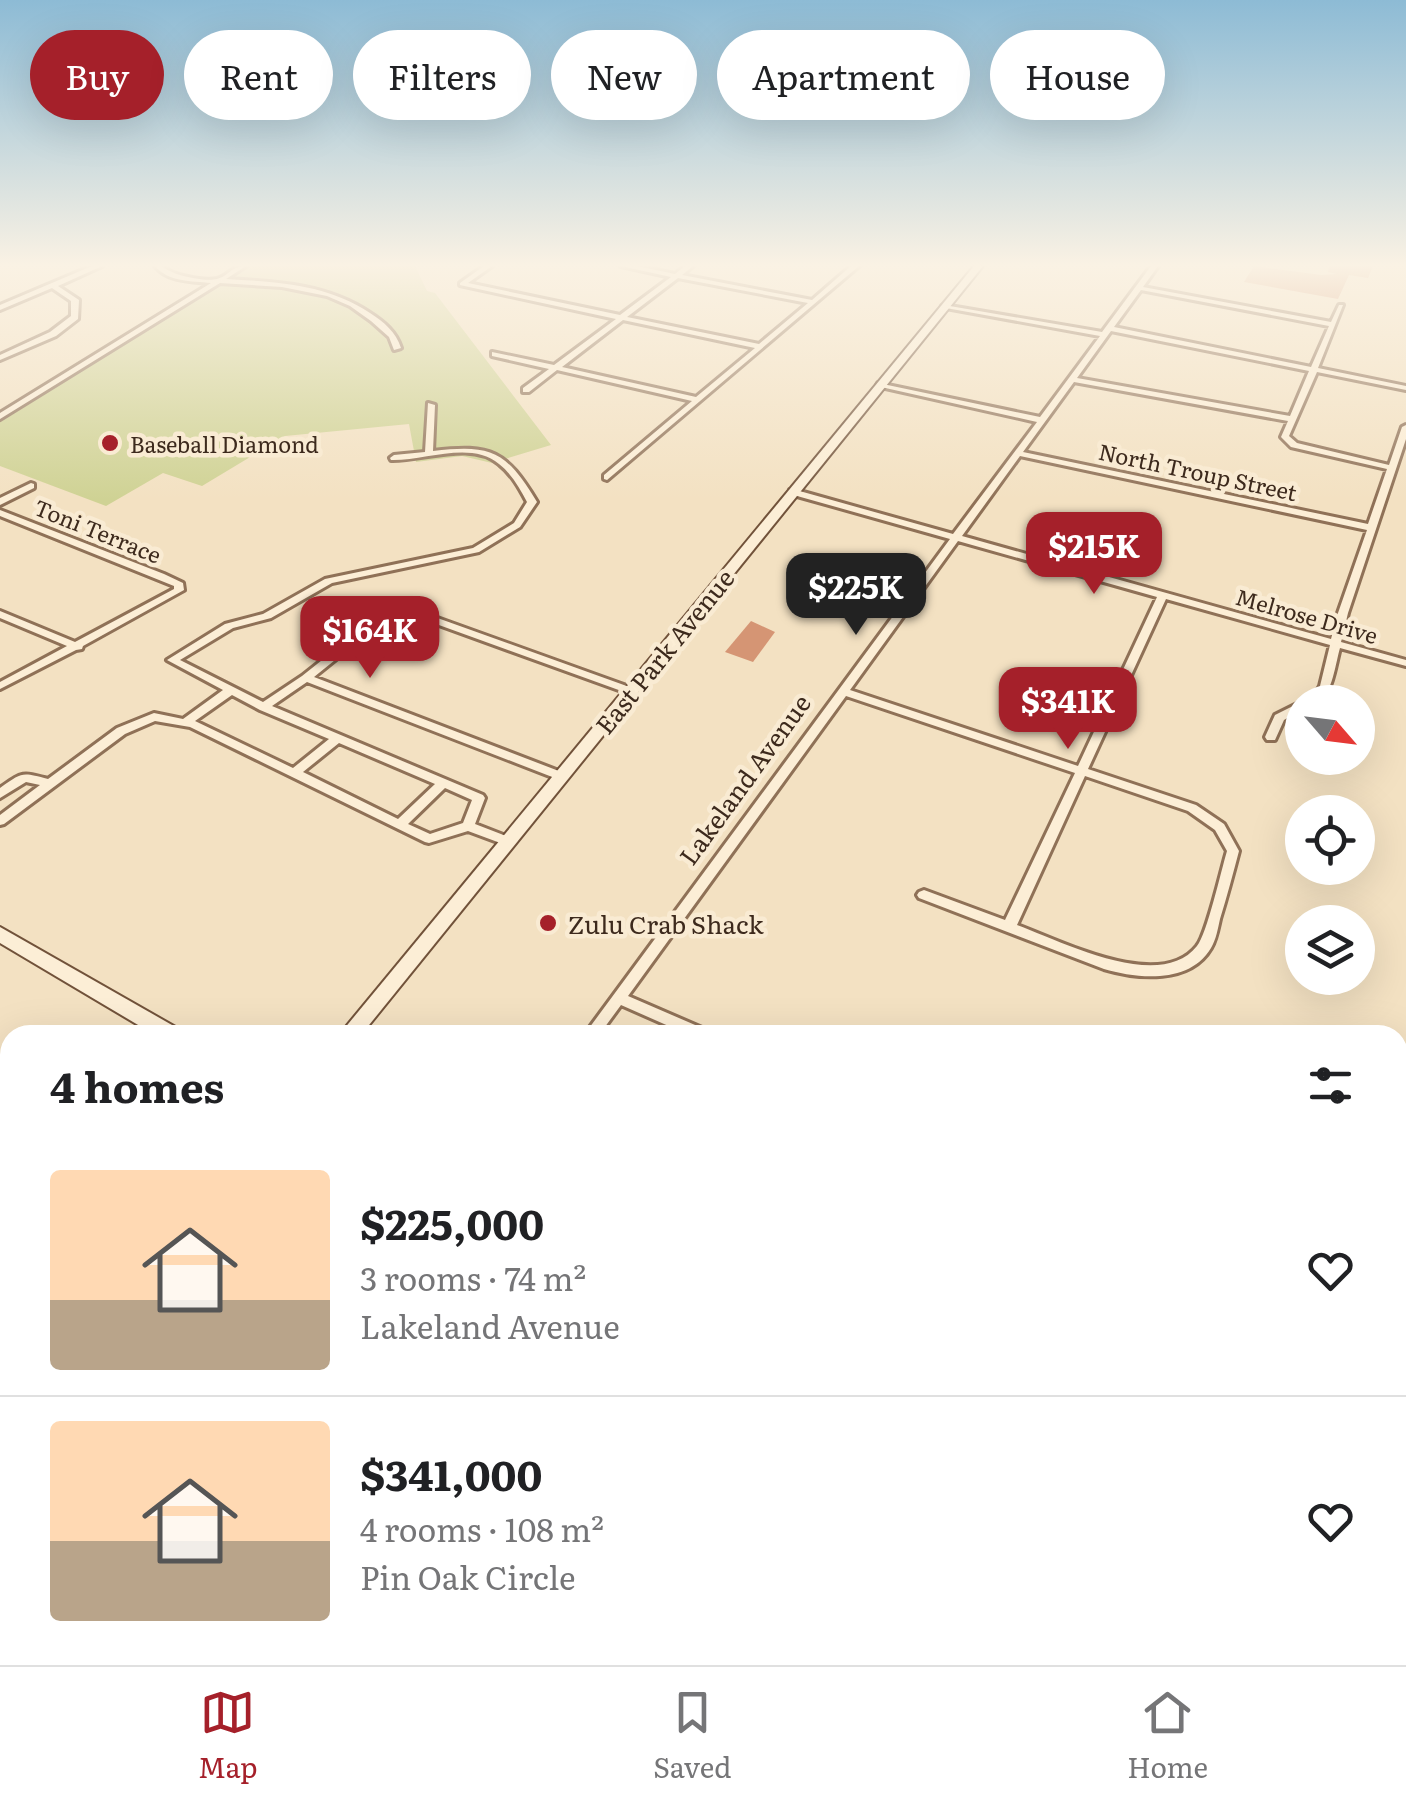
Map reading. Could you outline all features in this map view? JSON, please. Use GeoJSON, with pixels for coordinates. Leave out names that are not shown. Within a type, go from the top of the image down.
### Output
{"type":"FeatureCollection","features":[{"type":"Feature","properties":{"kind":"main road","name":"East Park Avenue"},"geometry":{"type":"LineString","coordinates":[[356,1025],[915,344]]}},
{"type":"Feature","properties":{"kind":"main road"},"geometry":{"type":"LineString","coordinates":[[0,934],[155,1025]]}},
{"type":"Feature","properties":{"kind":"street"},"geometry":{"type":"LineString","coordinates":[[0,358],[32,344]]}},
{"type":"Feature","properties":{"kind":"street"},"geometry":{"type":"LineString","coordinates":[[0,417],[119,344]]}},
{"type":"Feature","properties":{"kind":"street"},"geometry":{"type":"LineString","coordinates":[[396,344],[397,348]]}},
{"type":"Feature","properties":{"kind":"street"},"geometry":{"type":"LineString","coordinates":[[526,390],[588,344]]}},
{"type":"Feature","properties":{"kind":"street"},"geometry":{"type":"LineString","coordinates":[[744,344],[761,347]]}},
{"type":"Feature","properties":{"kind":"street"},"geometry":{"type":"LineString","coordinates":[[607,477],[765,344]]}},
{"type":"Feature","properties":{"kind":"street","name":"Lakeland Avenue"},"geometry":{"type":"LineString","coordinates":[[598,1025],[1097,344]]}},
{"type":"Feature","properties":{"kind":"street"},"geometry":{"type":"LineString","coordinates":[[1171,344],[1406,388]]}},
{"type":"Feature","properties":{"kind":"street"},"geometry":{"type":"LineString","coordinates":[[1324,344],[1285,437],[1294,444],[1392,468]]}},
{"type":"Feature","properties":{"kind":"street"},"geometry":{"type":"LineString","coordinates":[[495,354],[698,400]]}},
{"type":"Feature","properties":{"kind":"street"},"geometry":{"type":"LineString","coordinates":[[1071,379],[1291,419]]}},
{"type":"Feature","properties":{"kind":"street"},"geometry":{"type":"LineString","coordinates":[[881,385],[1041,420]]}},
{"type":"Feature","properties":{"kind":"street"},"geometry":{"type":"LineString","coordinates":[[430,454],[431,405]]}},
{"type":"Feature","properties":{"kind":"street"},"geometry":{"type":"LineString","coordinates":[[1325,685],[1344,613],[1392,468],[1403,446],[1406,427]]}},
{"type":"Feature","properties":{"kind":"street"},"geometry":{"type":"LineString","coordinates":[[394,458],[481,449],[499,455],[532,502],[528,513],[502,537],[476,550],[328,581],[267,616],[229,626],[172,660],[264,707],[479,798],[468,826]]}},
{"type":"Feature","properties":{"kind":"street","name":"North Troup Street"},"geometry":{"type":"LineString","coordinates":[[1016,453],[1372,528]]}},
{"type":"Feature","properties":{"kind":"street"},"geometry":{"type":"LineString","coordinates":[[0,502],[30,486]]}},
{"type":"Feature","properties":{"kind":"street","name":"Melrose Drive"},"geometry":{"type":"LineString","coordinates":[[793,492],[1406,663]]}},
{"type":"Feature","properties":{"kind":"street","name":"Toni Terrace"},"geometry":{"type":"LineString","coordinates":[[0,512],[179,585],[179,590],[167,600],[78,647]]}},
{"type":"Feature","properties":{"kind":"street"},"geometry":{"type":"LineString","coordinates":[[1009,927],[1163,595]]}},
{"type":"Feature","properties":{"kind":"street"},"geometry":{"type":"LineString","coordinates":[[264,707],[388,612],[404,609],[631,691]]}},
{"type":"Feature","properties":{"kind":"street"},"geometry":{"type":"LineString","coordinates":[[0,614],[78,647]]}},
{"type":"Feature","properties":{"kind":"street"},"geometry":{"type":"LineString","coordinates":[[0,686],[78,647]]}},
{"type":"Feature","properties":{"kind":"street"},"geometry":{"type":"LineString","coordinates":[[306,678],[560,776]]}},
{"type":"Feature","properties":{"kind":"street"},"geometry":{"type":"LineString","coordinates":[[186,722],[230,690]]}},
{"type":"Feature","properties":{"kind":"street"},"geometry":{"type":"LineString","coordinates":[[843,691],[1083,768],[1192,808],[1211,819],[1226,835],[1233,860],[1206,946],[1177,969],[1140,972],[1109,964],[924,895]]}},
{"type":"Feature","properties":{"kind":"street"},"geometry":{"type":"LineString","coordinates":[[1271,737],[1285,715]]}},
{"type":"Feature","properties":{"kind":"street"},"geometry":{"type":"LineString","coordinates":[[0,821],[121,731],[154,716],[186,722],[429,839],[468,826],[507,841]]}},
{"type":"Feature","properties":{"kind":"street"},"geometry":{"type":"LineString","coordinates":[[293,774],[336,738]]}},
{"type":"Feature","properties":{"kind":"street"},"geometry":{"type":"LineString","coordinates":[[0,794],[24,777],[50,784]]}},
{"type":"Feature","properties":{"kind":"street"},"geometry":{"type":"LineString","coordinates":[[399,825],[443,783]]}},
{"type":"Feature","properties":{"kind":"street"},"geometry":{"type":"LineString","coordinates":[[618,998],[681,1025]]}},
{"type":"Feature","properties":{"kind":"green space"},"geometry":{"type":"Polygon","coordinates":[[[125,344],[474,344],[551,445],[492,463],[462,456],[416,462],[409,424],[285,436],[202,486],[163,473],[106,506],[0,466],[0,422],[125,344]]]}},
{"type":"Feature","properties":{"kind":"building"},"geometry":{"type":"Polygon","coordinates":[[[751,621],[775,632],[753,662],[725,652],[751,621]]]}},
{"type":"Feature","properties":{"kind":"place","name":"Baseball Diamond"},"geometry":{"type":"Point","coordinates":[110,443]}},
{"type":"Feature","properties":{"kind":"place","name":"Zulu Crab Shack"},"geometry":{"type":"Point","coordinates":[548,923]}}]}
